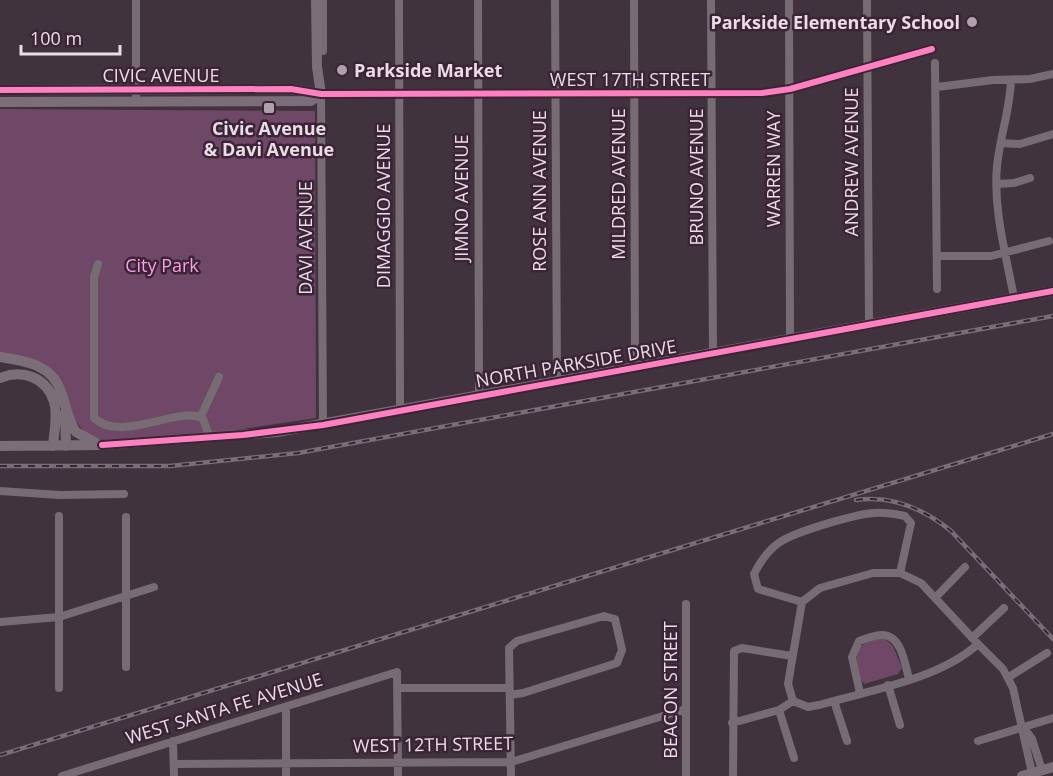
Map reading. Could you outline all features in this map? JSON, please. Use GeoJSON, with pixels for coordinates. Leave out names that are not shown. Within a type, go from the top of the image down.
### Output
{"type":"FeatureCollection","features":[{"type":"Feature","properties":{"kind":"street"},"geometry":{"type":"LineString","coordinates":[[136,0],[136,95]]}},
{"type":"Feature","properties":{"kind":"street","name":"DAVI AVENUE"},"geometry":{"type":"LineString","coordinates":[[316,0],[316,51],[321,94],[323,425]]}},
{"type":"Feature","properties":{"kind":"street","name":"DAVI AVENUE"},"geometry":{"type":"LineString","coordinates":[[316,51],[323,51],[323,0]]}},
{"type":"Feature","properties":{"kind":"street","name":"DIMAGGIO AVENUE"},"geometry":{"type":"LineString","coordinates":[[399,0],[400,412]]}},
{"type":"Feature","properties":{"kind":"street","name":"JIMNO AVENUE"},"geometry":{"type":"LineString","coordinates":[[478,0],[479,397]]}},
{"type":"Feature","properties":{"kind":"street","name":"ROSE ANN AVENUE"},"geometry":{"type":"LineString","coordinates":[[555,0],[557,382]]}},
{"type":"Feature","properties":{"kind":"street","name":"MILDRED AVENUE"},"geometry":{"type":"LineString","coordinates":[[634,0],[635,367]]}},
{"type":"Feature","properties":{"kind":"street","name":"BRUNO AVENUE"},"geometry":{"type":"LineString","coordinates":[[711,0],[713,354]]}},
{"type":"Feature","properties":{"kind":"street","name":"WARREN WAY"},"geometry":{"type":"LineString","coordinates":[[789,0],[790,339]]}},
{"type":"Feature","properties":{"kind":"street","name":"ANDREW AVENUE"},"geometry":{"type":"LineString","coordinates":[[867,0],[869,324]]}},
{"type":"Feature","properties":{"kind":"street","name":"WEST 17TH STREET"},"geometry":{"type":"LineString","coordinates":[[321,94],[712,95],[762,93],[790,89],[867,65],[932,49]]}},
{"type":"Feature","properties":{"kind":"street"},"geometry":{"type":"LineString","coordinates":[[935,63],[937,289]]}},
{"type":"Feature","properties":{"kind":"street"},"geometry":{"type":"LineString","coordinates":[[291,89],[308,82],[317,67]]}},
{"type":"Feature","properties":{"kind":"street"},"geometry":{"type":"LineString","coordinates":[[936,87],[1053,74]]}},
{"type":"Feature","properties":{"kind":"street"},"geometry":{"type":"LineString","coordinates":[[1011,80],[1010,109],[1002,143],[997,184],[998,211],[1014,298]]}},
{"type":"Feature","properties":{"kind":"street","name":"CIVIC AVENUE"},"geometry":{"type":"LineString","coordinates":[[0,102],[291,89],[321,94]]}},
{"type":"Feature","properties":{"kind":"street","name":"CIVIC AVENUE"},"geometry":{"type":"LineString","coordinates":[[0,90],[311,101],[321,94]]}},
{"type":"Feature","properties":{"kind":"street"},"geometry":{"type":"LineString","coordinates":[[1002,143],[1020,144],[1053,134]]}},
{"type":"Feature","properties":{"kind":"street"},"geometry":{"type":"LineString","coordinates":[[997,184],[1014,183],[1030,178]]}},
{"type":"Feature","properties":{"kind":"street"},"geometry":{"type":"LineString","coordinates":[[937,256],[1006,254],[1049,241]]}},
{"type":"Feature","properties":{"kind":"street"},"geometry":{"type":"LineString","coordinates":[[98,264],[93,278],[94,418],[99,423],[127,425],[155,424],[190,414],[201,416]]}},
{"type":"Feature","properties":{"kind":"street","name":"NORTH PARKSIDE DRIVE"},"geometry":{"type":"LineString","coordinates":[[0,446],[102,445],[210,438],[323,425],[1053,291]]}},
{"type":"Feature","properties":{"kind":"street"},"geometry":{"type":"LineString","coordinates":[[0,357],[35,363],[44,368],[59,385],[76,432],[102,445]]}},
{"type":"Feature","properties":{"kind":"street"},"geometry":{"type":"LineString","coordinates":[[0,378],[26,374],[44,384],[55,410],[54,446]]}},
{"type":"Feature","properties":{"kind":"street"},"geometry":{"type":"LineString","coordinates":[[210,438],[201,416],[219,377]]}},
{"type":"Feature","properties":{"kind":"street"},"geometry":{"type":"LineString","coordinates":[[64,404],[66,446]]}},
{"type":"Feature","properties":{"kind":"street"},"geometry":{"type":"LineString","coordinates":[[0,491],[60,495],[124,494]]}},
{"type":"Feature","properties":{"kind":"street"},"geometry":{"type":"LineString","coordinates":[[802,602],[758,589],[753,581],[760,563],[780,542],[850,518],[872,513],[905,516],[912,529],[900,573]]}},
{"type":"Feature","properties":{"kind":"street"},"geometry":{"type":"LineString","coordinates":[[58,516],[59,688]]}},
{"type":"Feature","properties":{"kind":"street"},"geometry":{"type":"LineString","coordinates":[[126,517],[124,595],[126,667]]}},
{"type":"Feature","properties":{"kind":"street"},"geometry":{"type":"LineString","coordinates":[[935,598],[964,567]]}},
{"type":"Feature","properties":{"kind":"street"},"geometry":{"type":"LineString","coordinates":[[793,701],[788,684],[802,602],[820,588],[873,573],[900,573],[921,583],[1009,677],[1023,727],[1032,739],[1037,772]]}},
{"type":"Feature","properties":{"kind":"street"},"geometry":{"type":"LineString","coordinates":[[0,622],[59,617],[154,587]]}},
{"type":"Feature","properties":{"kind":"street","name":"BEACON STREET"},"geometry":{"type":"LineString","coordinates":[[686,604],[686,776]]}},
{"type":"Feature","properties":{"kind":"street"},"geometry":{"type":"LineString","coordinates":[[793,701],[808,707],[951,665],[1004,608]]}},
{"type":"Feature","properties":{"kind":"street"},"geometry":{"type":"LineString","coordinates":[[398,776],[397,688],[509,691],[523,693],[617,663],[622,650],[615,619],[604,616],[512,644],[508,652],[509,691],[511,762],[511,776]]}},
{"type":"Feature","properties":{"kind":"street"},"geometry":{"type":"LineString","coordinates":[[860,693],[852,657],[859,641],[882,634],[890,638],[901,652],[909,679]]}},
{"type":"Feature","properties":{"kind":"street"},"geometry":{"type":"LineString","coordinates":[[733,776],[734,651],[742,648],[792,656]]}},
{"type":"Feature","properties":{"kind":"street"},"geometry":{"type":"LineString","coordinates":[[1009,677],[1047,653]]}},
{"type":"Feature","properties":{"kind":"street","name":"WEST SANTA FE AVENUE"},"geometry":{"type":"LineString","coordinates":[[62,776],[397,672],[397,688]]}},
{"type":"Feature","properties":{"kind":"street"},"geometry":{"type":"LineString","coordinates":[[888,685],[900,724]]}},
{"type":"Feature","properties":{"kind":"street"},"geometry":{"type":"LineString","coordinates":[[834,700],[847,741]]}},
{"type":"Feature","properties":{"kind":"street"},"geometry":{"type":"LineString","coordinates":[[732,723],[779,711],[793,701]]}},
{"type":"Feature","properties":{"kind":"street"},"geometry":{"type":"LineString","coordinates":[[286,707],[286,776]]}},
{"type":"Feature","properties":{"kind":"street","name":"WEST 12TH STREET"},"geometry":{"type":"LineString","coordinates":[[174,764],[511,762],[686,709]]}},
{"type":"Feature","properties":{"kind":"street"},"geometry":{"type":"LineString","coordinates":[[779,711],[794,758]]}},
{"type":"Feature","properties":{"kind":"street"},"geometry":{"type":"LineString","coordinates":[[978,741],[1053,718]]}},
{"type":"Feature","properties":{"kind":"street"},"geometry":{"type":"LineString","coordinates":[[173,741],[174,776]]}},
{"type":"Feature","properties":{"kind":"green space","name":"City Park"},"geometry":{"type":"Polygon","coordinates":[[[0,109],[315,111],[316,418],[229,431],[102,440],[93,437],[79,426],[61,384],[0,352],[0,109]]]}},
{"type":"Feature","properties":{"kind":"green space"},"geometry":{"type":"Polygon","coordinates":[[[885,639],[893,646],[902,668],[898,674],[864,684],[859,675],[858,652],[860,647],[866,643],[885,639]]]}},
{"type":"Feature","properties":{"kind":"railway"},"geometry":{"type":"LineString","coordinates":[[0,466],[170,466],[298,453],[1053,316]]}},
{"type":"Feature","properties":{"kind":"railway"},"geometry":{"type":"LineString","coordinates":[[0,755],[1053,434]]}},
{"type":"Feature","properties":{"kind":"railway"},"geometry":{"type":"LineString","coordinates":[[856,500],[882,500],[907,505],[941,523],[1053,639]]}},
{"type":"Feature","properties":{"kind":"cycle path"},"geometry":{"type":"LineString","coordinates":[[0,90],[291,89],[321,94],[762,93],[790,89],[932,49]]}},
{"type":"Feature","properties":{"kind":"cycle path"},"geometry":{"type":"LineString","coordinates":[[102,445],[243,435],[323,425],[1053,291]]}},
{"type":"Feature","properties":{"kind":"place","name":"Parkside Elementary School"},"geometry":{"type":"Point","coordinates":[972,22]}},
{"type":"Feature","properties":{"kind":"place","name":"Parkside Market"},"geometry":{"type":"Point","coordinates":[342,70]}},
{"type":"Feature","properties":{"kind":"place","name":"Civic Avenue & Davi Avenue"},"geometry":{"type":"Point","coordinates":[269,108]}}]}
